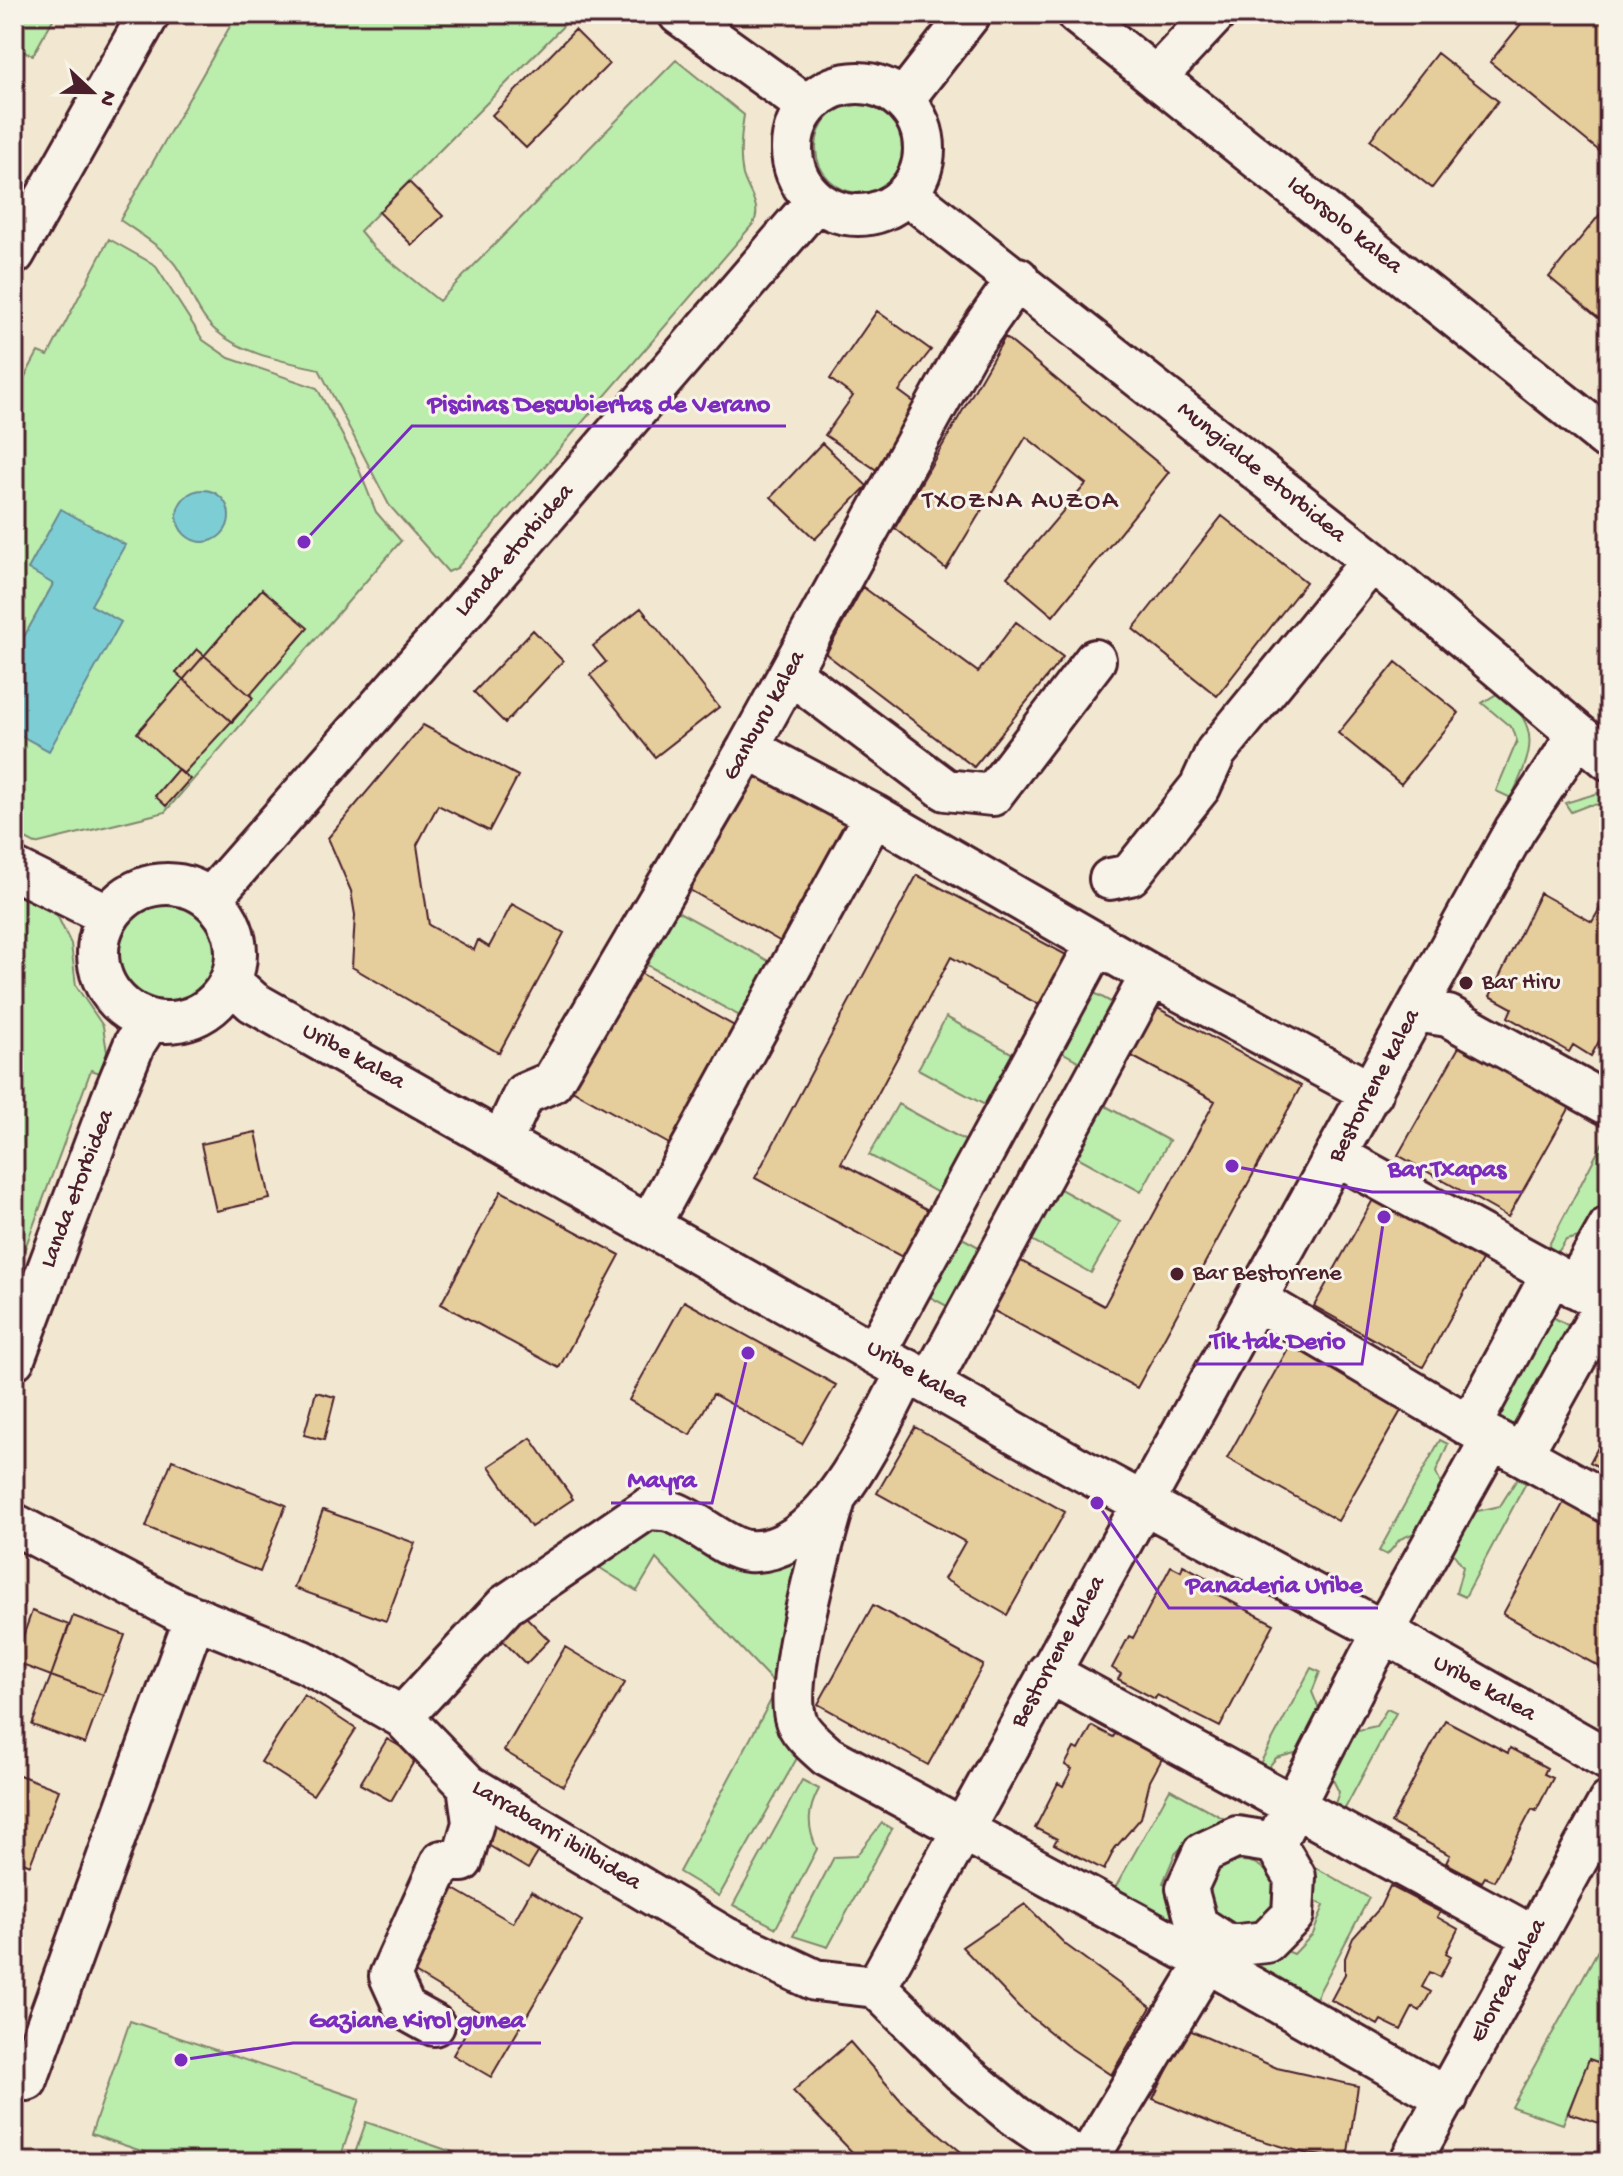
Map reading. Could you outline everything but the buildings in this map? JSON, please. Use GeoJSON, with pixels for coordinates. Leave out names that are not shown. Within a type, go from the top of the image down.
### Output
{"type":"FeatureCollection","features":[{"type":"Feature","properties":{"kind":"street"},"geometry":{"type":"LineString","coordinates":[[15,252],[149,14]]}},
{"type":"Feature","properties":{"kind":"street"},"geometry":{"type":"LineString","coordinates":[[679,14],[807,106]]}},
{"type":"Feature","properties":{"kind":"street"},"geometry":{"type":"LineString","coordinates":[[903,100],[970,14]]}},
{"type":"Feature","properties":{"kind":"street","name":"Idorsolo kalea"},"geometry":{"type":"LineString","coordinates":[[1077,14],[1609,440]]}},
{"type":"Feature","properties":{"kind":"street"},"geometry":{"type":"LineString","coordinates":[[1157,76],[1215,14]]}},
{"type":"Feature","properties":{"kind":"street"},"geometry":{"type":"LineString","coordinates":[[864,83],[885,88],[903,100],[916,116],[923,136],[924,157],[918,177],[907,194],[891,207],[863,215],[833,211],[816,201],[802,185],[792,155],[796,124],[807,106],[823,92],[843,84],[864,83]]}},
{"type":"Feature","properties":{"kind":"street","name":"Mungialde etorbidea"},"geometry":{"type":"LineString","coordinates":[[907,194],[1018,278],[1372,561],[1609,760]]}},
{"type":"Feature","properties":{"kind":"street","name":"Landa etorbidea"},"geometry":{"type":"LineString","coordinates":[[211,898],[473,600],[816,201]]}},
{"type":"Feature","properties":{"kind":"street","name":"Ganburu kalea"},"geometry":{"type":"LineString","coordinates":[[502,1141],[524,1094],[552,1082],[748,748],[966,352],[1018,278]]}},
{"type":"Feature","properties":{"kind":"street"},"geometry":{"type":"LineString","coordinates":[[1110,879],[1130,875],[1200,787],[1216,752],[1372,561]]}},
{"type":"Feature","properties":{"kind":"street"},"geometry":{"type":"LineString","coordinates":[[790,673],[946,790],[992,795],[1095,660]]}},
{"type":"Feature","properties":{"kind":"street","name":"Bestorrene kalea"},"geometry":{"type":"LineString","coordinates":[[876,1987],[1515,830],[1578,735]]}},
{"type":"Feature","properties":{"kind":"street"},"geometry":{"type":"LineString","coordinates":[[748,748],[874,815],[1151,975],[1372,1093]]}},
{"type":"Feature","properties":{"kind":"street"},"geometry":{"type":"LineString","coordinates":[[650,1224],[874,815]]}},
{"type":"Feature","properties":{"kind":"street"},"geometry":{"type":"LineString","coordinates":[[14,869],[109,916]]}},
{"type":"Feature","properties":{"kind":"street"},"geometry":{"type":"LineString","coordinates":[[156,884],[194,888],[211,898],[226,915],[235,936],[237,959],[231,982],[221,999],[206,1011],[168,1023],[149,1021],[129,1012],[113,997],[102,978],[98,957],[100,936],[109,916],[121,901],[156,884]]}},
{"type":"Feature","properties":{"kind":"street"},"geometry":{"type":"LineString","coordinates":[[1097,943],[905,1368],[834,1503],[815,1568],[794,1683],[795,1719],[827,1756],[962,1830],[1214,1951],[1447,2098]]}},
{"type":"Feature","properties":{"kind":"street"},"geometry":{"type":"LineString","coordinates":[[905,1368],[1151,975]]}},
{"type":"Feature","properties":{"kind":"street","name":"Uribe kalea"},"geometry":{"type":"LineString","coordinates":[[231,982],[253,1002],[1078,1468],[1384,1632],[1609,1760]]}},
{"type":"Feature","properties":{"kind":"street"},"geometry":{"type":"LineString","coordinates":[[1415,1011],[1448,1016],[1609,1105]]}},
{"type":"Feature","properties":{"kind":"street","name":"Landa etorbidea"},"geometry":{"type":"LineString","coordinates":[[14,1359],[112,1099],[135,1043],[149,1021]]}},
{"type":"Feature","properties":{"kind":"street"},"geometry":{"type":"LineString","coordinates":[[1337,1156],[1586,1292]]}},
{"type":"Feature","properties":{"kind":"street"},"geometry":{"type":"LineString","coordinates":[[1275,1843],[1384,1632],[1495,1440],[1586,1292],[1609,1227]]}},
{"type":"Feature","properties":{"kind":"street"},"geometry":{"type":"LineString","coordinates":[[1495,1440],[1586,1292]]}},
{"type":"Feature","properties":{"kind":"street"},"geometry":{"type":"LineString","coordinates":[[1257,1300],[1609,1503]]}},
{"type":"Feature","properties":{"kind":"street"},"geometry":{"type":"LineString","coordinates":[[402,1717],[506,1605],[647,1509],[671,1512],[745,1551],[772,1549],[787,1542],[834,1503]]}},
{"type":"Feature","properties":{"kind":"street","name":"Larrabarri ibilbidea"},"geometry":{"type":"LineString","coordinates":[[14,1524],[195,1617],[307,1663],[402,1717],[468,1785],[774,1963],[815,1980],[876,1987]]}},
{"type":"Feature","properties":{"kind":"street"},"geometry":{"type":"LineString","coordinates":[[27,2080],[195,1617]]}},
{"type":"Feature","properties":{"kind":"street"},"geometry":{"type":"LineString","coordinates":[[1048,1672],[1532,1936]]}},
{"type":"Feature","properties":{"kind":"street"},"geometry":{"type":"LineString","coordinates":[[434,2025],[405,2009],[390,1976],[442,1861],[462,1861],[473,1823],[468,1785]]}},
{"type":"Feature","properties":{"kind":"street","name":"Elorrea kalea"},"geometry":{"type":"LineString","coordinates":[[1410,2162],[1532,1936],[1609,1802]]}},
{"type":"Feature","properties":{"kind":"street"},"geometry":{"type":"LineString","coordinates":[[1214,1951],[1197,1925],[1187,1888],[1203,1853],[1237,1837],[1275,1843]]}},
{"type":"Feature","properties":{"kind":"street"},"geometry":{"type":"LineString","coordinates":[[876,1987],[961,2071],[1015,2116],[1085,2162],[1214,1951],[1266,1942],[1293,1915],[1295,1877],[1275,1843]]}},
{"type":"Feature","properties":{"kind":"green space"},"geometry":{"type":"Polygon","coordinates":[[[14,14],[56,14],[33,55],[18,50],[14,57],[14,14]]]}},
{"type":"Feature","properties":{"kind":"green space"},"geometry":{"type":"Polygon","coordinates":[[[237,14],[575,14],[360,231],[374,248],[439,301],[676,60],[744,115],[741,160],[743,175],[756,206],[753,224],[457,568],[448,572],[389,505],[319,369],[264,356],[226,339],[204,317],[168,256],[120,220],[237,14]]]}},
{"type":"Feature","properties":{"kind":"green space"},"geometry":{"type":"Polygon","coordinates":[[[861,103],[878,107],[893,116],[902,131],[906,148],[902,165],[893,180],[878,189],[861,193],[844,189],[829,180],[820,165],[816,148],[820,131],[829,116],[844,107],[861,103]]]}},
{"type":"Feature","properties":{"kind":"green space"},"geometry":{"type":"Polygon","coordinates":[[[109,239],[155,265],[203,340],[229,358],[317,388],[354,457],[376,512],[401,541],[165,812],[35,844],[14,833],[14,397],[38,352],[48,356],[109,239]]]}},
{"type":"Feature","properties":{"kind":"green space"},"geometry":{"type":"Polygon","coordinates":[[[1500,692],[1523,718],[1530,742],[1511,798],[1496,791],[1517,741],[1513,729],[1482,703],[1500,692]]]}},
{"type":"Feature","properties":{"kind":"green space"},"geometry":{"type":"Polygon","coordinates":[[[1609,792],[1609,804],[1589,805],[1571,812],[1565,803],[1609,792]]]}},
{"type":"Feature","properties":{"kind":"green space"},"geometry":{"type":"Polygon","coordinates":[[[14,893],[57,915],[71,944],[76,986],[103,1026],[107,1052],[103,1074],[91,1070],[14,1278],[14,893]]]}},
{"type":"Feature","properties":{"kind":"green space"},"geometry":{"type":"Polygon","coordinates":[[[169,903],[188,907],[205,918],[216,935],[220,954],[216,973],[205,990],[188,1001],[169,1005],[150,1001],[133,990],[122,973],[118,954],[122,935],[133,918],[150,907],[169,903]]]}},
{"type":"Feature","properties":{"kind":"green space"},"geometry":{"type":"Polygon","coordinates":[[[677,911],[774,964],[745,1019],[647,965],[677,911]]]}},
{"type":"Feature","properties":{"kind":"green space"},"geometry":{"type":"Polygon","coordinates":[[[1085,988],[1122,1008],[1089,1067],[1053,1047],[1085,988]]]}},
{"type":"Feature","properties":{"kind":"green space"},"geometry":{"type":"Polygon","coordinates":[[[946,1017],[1024,1060],[996,1111],[918,1069],[946,1017]]]}},
{"type":"Feature","properties":{"kind":"green space"},"geometry":{"type":"Polygon","coordinates":[[[1091,1098],[1169,1141],[1141,1192],[1063,1149],[1091,1098]]]}},
{"type":"Feature","properties":{"kind":"green space"},"geometry":{"type":"Polygon","coordinates":[[[898,1104],[975,1146],[947,1198],[869,1155],[898,1104]]]}},
{"type":"Feature","properties":{"kind":"green space"},"geometry":{"type":"Polygon","coordinates":[[[1604,1140],[1609,1142],[1603,1172],[1609,1202],[1593,1234],[1566,1240],[1549,1266],[1540,1262],[1604,1140]]]}},
{"type":"Feature","properties":{"kind":"green space"},"geometry":{"type":"Polygon","coordinates":[[[1042,1179],[1120,1222],[1091,1273],[1014,1230],[1042,1179]]]}},
{"type":"Feature","properties":{"kind":"green space"},"geometry":{"type":"Polygon","coordinates":[[[951,1232],[988,1252],[956,1311],[919,1291],[951,1232]]]}},
{"type":"Feature","properties":{"kind":"green space"},"geometry":{"type":"Polygon","coordinates":[[[1542,1311],[1580,1332],[1524,1435],[1486,1414],[1542,1311]]]}},
{"type":"Feature","properties":{"kind":"green space"},"geometry":{"type":"Polygon","coordinates":[[[1440,1440],[1448,1444],[1436,1472],[1445,1495],[1417,1532],[1400,1539],[1387,1555],[1379,1551],[1440,1440]]]}},
{"type":"Feature","properties":{"kind":"green space"},"geometry":{"type":"Polygon","coordinates":[[[1517,1479],[1526,1483],[1465,1597],[1456,1593],[1463,1567],[1453,1553],[1473,1512],[1500,1506],[1517,1479]]]}},
{"type":"Feature","properties":{"kind":"green space"},"geometry":{"type":"Polygon","coordinates":[[[643,1521],[808,1551],[805,1744],[719,1896],[679,1872],[778,1687],[656,1559],[637,1591],[589,1561],[643,1521]]]}},
{"type":"Feature","properties":{"kind":"green space"},"geometry":{"type":"Polygon","coordinates":[[[1311,1668],[1320,1672],[1312,1692],[1321,1714],[1303,1751],[1276,1758],[1263,1774],[1256,1771],[1311,1668]]]}},
{"type":"Feature","properties":{"kind":"green space"},"geometry":{"type":"Polygon","coordinates":[[[1387,1709],[1396,1713],[1341,1816],[1332,1812],[1339,1792],[1329,1772],[1349,1732],[1376,1726],[1387,1709]]]}},
{"type":"Feature","properties":{"kind":"green space"},"geometry":{"type":"Polygon","coordinates":[[[802,1780],[819,1789],[810,1819],[817,1849],[776,1928],[733,1905],[802,1780]]]}},
{"type":"Feature","properties":{"kind":"green space"},"geometry":{"type":"Polygon","coordinates":[[[1170,1789],[1230,1822],[1201,1838],[1194,1834],[1175,1854],[1163,1883],[1172,1887],[1181,1926],[1115,1888],[1170,1789]]]}},
{"type":"Feature","properties":{"kind":"green space"},"geometry":{"type":"Polygon","coordinates":[[[882,1823],[892,1829],[828,1947],[793,1936],[834,1857],[856,1856],[882,1823]]]}},
{"type":"Feature","properties":{"kind":"green space"},"geometry":{"type":"Polygon","coordinates":[[[1235,1861],[1249,1861],[1261,1866],[1270,1875],[1275,1894],[1273,1907],[1266,1918],[1249,1927],[1235,1927],[1223,1922],[1214,1913],[1209,1901],[1209,1887],[1214,1875],[1223,1866],[1235,1861]]]}},
{"type":"Feature","properties":{"kind":"green space"},"geometry":{"type":"Polygon","coordinates":[[[1306,1862],[1369,1898],[1316,1998],[1249,1964],[1287,1951],[1294,1954],[1313,1934],[1324,1905],[1315,1901],[1306,1862]]]}},
{"type":"Feature","properties":{"kind":"green space"},"geometry":{"type":"Polygon","coordinates":[[[1609,1930],[1609,2066],[1589,2060],[1563,2124],[1512,2107],[1609,1930]]]}},
{"type":"Feature","properties":{"kind":"green space"},"geometry":{"type":"Polygon","coordinates":[[[130,2021],[360,2099],[339,2162],[174,2162],[91,2134],[130,2021]]]}},
{"type":"Feature","properties":{"kind":"green space"},"geometry":{"type":"Polygon","coordinates":[[[366,2122],[481,2162],[352,2162],[366,2122]]]}},
{"type":"Feature","properties":{"kind":"water"},"geometry":{"type":"Polygon","coordinates":[[[203,490],[222,497],[229,516],[222,535],[203,542],[184,535],[177,516],[184,497],[203,490]]]}},
{"type":"Feature","properties":{"kind":"water"},"geometry":{"type":"Polygon","coordinates":[[[61,509],[125,545],[91,605],[121,622],[49,751],[14,732],[14,655],[53,584],[28,569],[61,509]]]}},
{"type":"Feature","properties":{"kind":"place","name":"Piscinas Descubiertas de Verano"},"geometry":{"type":"Point","coordinates":[304,542]}},
{"type":"Feature","properties":{"kind":"place","name":"Bar Hiru"},"geometry":{"type":"Point","coordinates":[1466,983]}},
{"type":"Feature","properties":{"kind":"place","name":"Bar Txapas"},"geometry":{"type":"Point","coordinates":[1232,1166]}},
{"type":"Feature","properties":{"kind":"place","name":"Tik tak Derio"},"geometry":{"type":"Point","coordinates":[1384,1217]}},
{"type":"Feature","properties":{"kind":"place","name":"Bar Bestorrene"},"geometry":{"type":"Point","coordinates":[1177,1274]}},
{"type":"Feature","properties":{"kind":"place","name":"Mayra"},"geometry":{"type":"Point","coordinates":[748,1353]}},
{"type":"Feature","properties":{"kind":"place","name":"Panaderia Uribe"},"geometry":{"type":"Point","coordinates":[1097,1503]}},
{"type":"Feature","properties":{"kind":"place","name":"Gaziane Kirol gunea"},"geometry":{"type":"Point","coordinates":[181,2060]}},
{"type":"Feature","properties":{"kind":"district","name":"TXOZNA AUZOA"},"geometry":{"type":"Point","coordinates":[1021,502]}}]}
